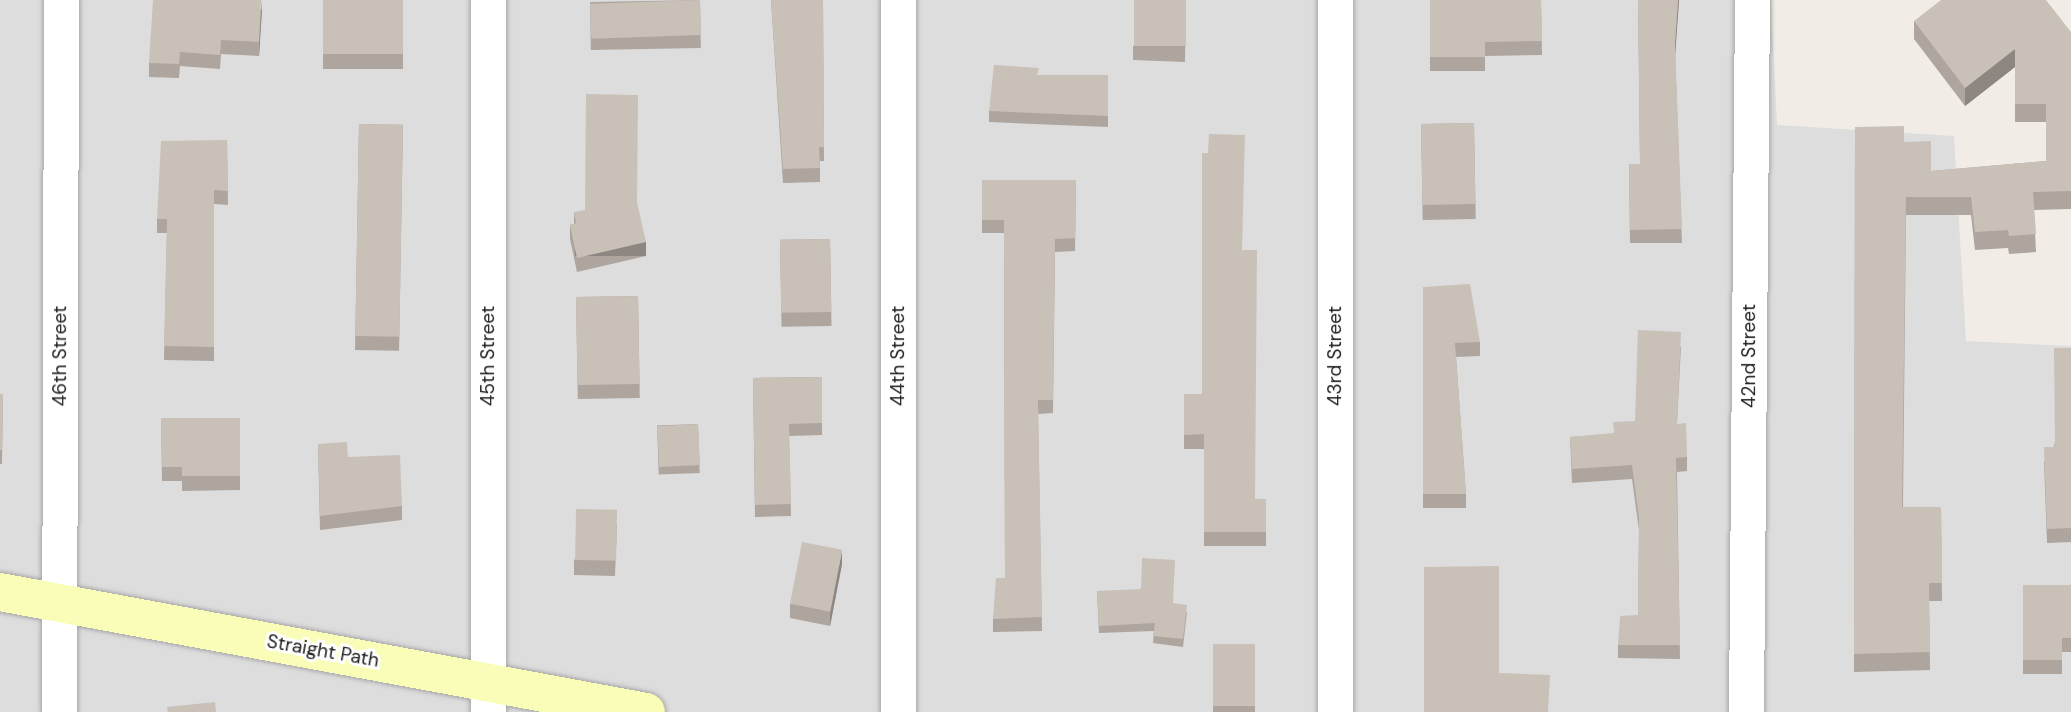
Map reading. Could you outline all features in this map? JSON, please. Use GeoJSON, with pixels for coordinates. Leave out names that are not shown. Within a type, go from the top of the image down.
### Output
{"type":"FeatureCollection","features":[{"type":"Feature","properties":{"kind":"main road","name":"Straight Path"},"geometry":{"type":"LineString","coordinates":[[0,592],[488,697],[646,712]]}},
{"type":"Feature","properties":{"kind":"street","name":"46th Street"},"geometry":{"type":"LineString","coordinates":[[59,712],[61,0]]}},
{"type":"Feature","properties":{"kind":"street","name":"45th Street"},"geometry":{"type":"LineString","coordinates":[[488,0],[488,697]]}},
{"type":"Feature","properties":{"kind":"street","name":"44th Street"},"geometry":{"type":"LineString","coordinates":[[898,0],[898,712]]}},
{"type":"Feature","properties":{"kind":"street","name":"43rd Street"},"geometry":{"type":"LineString","coordinates":[[1335,0],[1335,712]]}},
{"type":"Feature","properties":{"kind":"street","name":"42nd Street"},"geometry":{"type":"LineString","coordinates":[[1746,712],[1752,0]]}},
{"type":"Feature","properties":{"kind":"shaded area"},"geometry":{"type":"Polygon","coordinates":[[[0,0],[1771,0],[1777,125],[1954,136],[1966,341],[2071,346],[2071,712],[0,712],[0,0]]]}},
{"type":"Feature","properties":{"kind":"building"},"geometry":{"type":"Polygon","coordinates":[[[153,0],[261,0],[259,42],[221,40],[220,55],[180,52],[179,64],[149,63],[153,0]]]}},
{"type":"Feature","properties":{"kind":"building"},"geometry":{"type":"Polygon","coordinates":[[[323,0],[403,0],[403,54],[323,54],[323,0]]]}},
{"type":"Feature","properties":{"kind":"building"},"geometry":{"type":"Polygon","coordinates":[[[700,0],[701,35],[591,39],[590,4],[700,0]]]}},
{"type":"Feature","properties":{"kind":"building"},"geometry":{"type":"Polygon","coordinates":[[[771,0],[823,0],[824,147],[819,147],[820,168],[783,169],[771,0]]]}},
{"type":"Feature","properties":{"kind":"building"},"geometry":{"type":"Polygon","coordinates":[[[1134,0],[1186,0],[1186,46],[1134,46],[1134,0]]]}},
{"type":"Feature","properties":{"kind":"building"},"geometry":{"type":"Polygon","coordinates":[[[1430,0],[1541,0],[1542,41],[1485,42],[1485,57],[1430,57],[1430,0]]]}},
{"type":"Feature","properties":{"kind":"building"},"geometry":{"type":"Polygon","coordinates":[[[1638,0],[1678,0],[1675,44],[1682,229],[1630,230],[1629,164],[1640,164],[1638,0]]]}},
{"type":"Feature","properties":{"kind":"building"},"geometry":{"type":"Polygon","coordinates":[[[1941,0],[2046,0],[2071,32],[2071,191],[2033,192],[2036,234],[2009,236],[2008,230],[1975,232],[1971,197],[1906,197],[1902,507],[1941,507],[1942,583],[1929,583],[1930,652],[1854,654],[1855,127],[1904,126],[1904,142],[1931,141],[1931,171],[2046,161],[2046,104],[2015,104],[2015,49],[1965,88],[1914,21],[1941,0]]]}},
{"type":"Feature","properties":{"kind":"building"},"geometry":{"type":"Polygon","coordinates":[[[994,65],[1039,68],[1037,75],[1108,75],[1108,116],[989,111],[994,65]]]}},
{"type":"Feature","properties":{"kind":"building"},"geometry":{"type":"Polygon","coordinates":[[[586,94],[638,95],[637,202],[646,242],[577,258],[570,225],[576,223],[574,212],[585,210],[586,94]]]}},
{"type":"Feature","properties":{"kind":"building"},"geometry":{"type":"Polygon","coordinates":[[[1474,123],[1475,204],[1422,205],[1421,124],[1474,123]]]}},
{"type":"Feature","properties":{"kind":"building"},"geometry":{"type":"Polygon","coordinates":[[[359,124],[403,125],[399,337],[355,336],[359,124]]]}},
{"type":"Feature","properties":{"kind":"building"},"geometry":{"type":"Polygon","coordinates":[[[1209,134],[1245,135],[1242,250],[1257,250],[1255,499],[1266,499],[1266,532],[1204,532],[1204,434],[1184,435],[1184,394],[1202,394],[1202,153],[1208,153],[1209,134]]]}},
{"type":"Feature","properties":{"kind":"building"},"geometry":{"type":"Polygon","coordinates":[[[227,140],[228,191],[214,190],[214,347],[164,346],[167,219],[157,219],[161,141],[227,140]]]}},
{"type":"Feature","properties":{"kind":"building"},"geometry":{"type":"Polygon","coordinates":[[[982,180],[1076,180],[1075,238],[1055,239],[1053,400],[1038,400],[1042,617],[993,619],[996,578],[1005,578],[1004,220],[982,220],[982,180]]]}},
{"type":"Feature","properties":{"kind":"building"},"geometry":{"type":"Polygon","coordinates":[[[830,239],[831,312],[781,313],[780,240],[830,239]]]}},
{"type":"Feature","properties":{"kind":"building"},"geometry":{"type":"Polygon","coordinates":[[[1470,284],[1480,342],[1455,343],[1466,494],[1423,494],[1423,287],[1470,284]]]}},
{"type":"Feature","properties":{"kind":"building"},"geometry":{"type":"Polygon","coordinates":[[[638,296],[640,384],[578,385],[576,297],[638,296]]]}},
{"type":"Feature","properties":{"kind":"building"},"geometry":{"type":"Polygon","coordinates":[[[1638,330],[1681,332],[1677,424],[1686,423],[1687,457],[1676,458],[1680,645],[1618,645],[1620,616],[1638,615],[1639,518],[1632,465],[1572,469],[1570,437],[1614,433],[1613,422],[1635,421],[1638,330]]]}},
{"type":"Feature","properties":{"kind":"building"},"geometry":{"type":"Polygon","coordinates":[[[2054,348],[2071,348],[2071,528],[2047,529],[2044,447],[2055,447],[2054,348]]]}},
{"type":"Feature","properties":{"kind":"building"},"geometry":{"type":"Polygon","coordinates":[[[822,377],[822,423],[789,424],[791,504],[755,505],[753,378],[822,377]]]}},
{"type":"Feature","properties":{"kind":"building"},"geometry":{"type":"Polygon","coordinates":[[[0,394],[3,394],[2,450],[0,450],[0,394]]]}},
{"type":"Feature","properties":{"kind":"building"},"geometry":{"type":"Polygon","coordinates":[[[161,418],[240,418],[240,476],[182,476],[182,467],[162,467],[161,418]]]}},
{"type":"Feature","properties":{"kind":"building"},"geometry":{"type":"Polygon","coordinates":[[[698,424],[700,465],[659,467],[657,426],[698,424]]]}},
{"type":"Feature","properties":{"kind":"building"},"geometry":{"type":"Polygon","coordinates":[[[347,442],[348,457],[400,455],[402,506],[320,516],[318,444],[347,442]]]}},
{"type":"Feature","properties":{"kind":"building"},"geometry":{"type":"Polygon","coordinates":[[[576,509],[617,510],[616,561],[575,560],[576,509]]]}},
{"type":"Feature","properties":{"kind":"building"},"geometry":{"type":"Polygon","coordinates":[[[802,542],[842,550],[830,612],[790,604],[802,542]]]}},
{"type":"Feature","properties":{"kind":"building"},"geometry":{"type":"Polygon","coordinates":[[[1142,558],[1175,560],[1173,603],[1187,605],[1183,639],[1153,636],[1155,623],[1099,626],[1097,591],[1141,589],[1142,558]]]}},
{"type":"Feature","properties":{"kind":"building"},"geometry":{"type":"Polygon","coordinates":[[[1499,566],[1499,673],[1550,675],[1548,712],[1424,712],[1424,567],[1499,566]]]}},
{"type":"Feature","properties":{"kind":"building"},"geometry":{"type":"Polygon","coordinates":[[[2023,585],[2071,585],[2071,638],[2062,638],[2062,660],[2023,660],[2023,585]]]}},
{"type":"Feature","properties":{"kind":"building"},"geometry":{"type":"Polygon","coordinates":[[[1213,644],[1255,644],[1255,706],[1213,706],[1213,644]]]}},
{"type":"Feature","properties":{"kind":"building"},"geometry":{"type":"Polygon","coordinates":[[[215,702],[216,712],[168,712],[167,707],[215,702]]]}}]}
